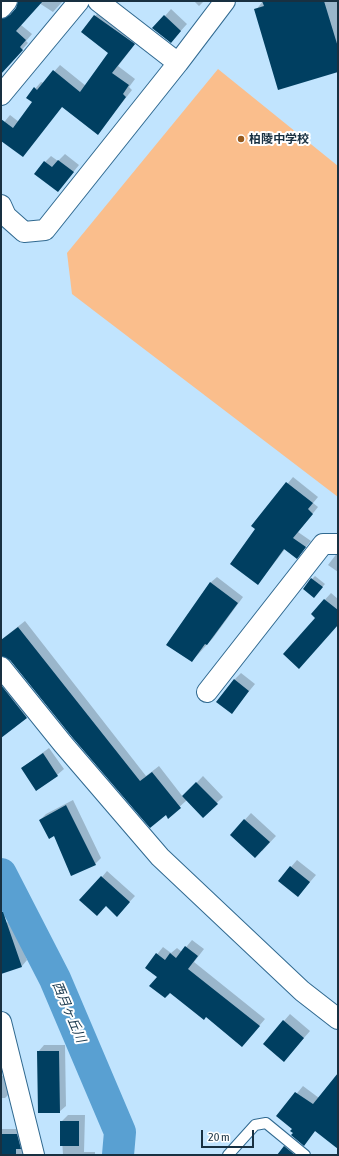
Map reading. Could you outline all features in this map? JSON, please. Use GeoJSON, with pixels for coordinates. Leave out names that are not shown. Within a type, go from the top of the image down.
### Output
{"type":"FeatureCollection","features":[{"type":"Feature","properties":{"kind":"street"},"geometry":{"type":"LineString","coordinates":[[1,8],[6,1]]}},
{"type":"Feature","properties":{"kind":"street"},"geometry":{"type":"LineString","coordinates":[[1,95],[79,1]]}},
{"type":"Feature","properties":{"kind":"street"},"geometry":{"type":"LineString","coordinates":[[98,1],[178,63]]}},
{"type":"Feature","properties":{"kind":"street"},"geometry":{"type":"LineString","coordinates":[[1,205],[6,216],[24,232],[45,230],[178,63],[225,1]]}},
{"type":"Feature","properties":{"kind":"street"},"geometry":{"type":"LineString","coordinates":[[207,692],[323,544],[338,544]]}},
{"type":"Feature","properties":{"kind":"street"},"geometry":{"type":"LineString","coordinates":[[1,667],[62,744],[160,857],[302,991],[338,1019]]}},
{"type":"Feature","properties":{"kind":"street"},"geometry":{"type":"LineString","coordinates":[[1,1022],[6,1054],[34,1155]]}},
{"type":"Feature","properties":{"kind":"lane"},"geometry":{"type":"LineString","coordinates":[[228,1155],[255,1125],[266,1123],[305,1155]]}},
{"type":"Feature","properties":{"kind":"shaded area","name":"柏陵中学校"},"geometry":{"type":"Polygon","coordinates":[[[218,69],[338,166],[338,497],[72,294],[67,253],[218,69]]]}},
{"type":"Feature","properties":{"kind":"building"},"geometry":{"type":"Polygon","coordinates":[[[18,1],[43,1],[16,31],[26,40],[20,47],[23,50],[1,74],[1,19],[10,15],[16,8],[18,1]]]}},
{"type":"Feature","properties":{"kind":"building"},"geometry":{"type":"Polygon","coordinates":[[[262,1],[324,1],[338,47],[338,72],[278,90],[254,9],[264,6],[262,1]]]}},
{"type":"Feature","properties":{"kind":"building"},"geometry":{"type":"Polygon","coordinates":[[[94,15],[135,44],[112,73],[129,85],[123,94],[126,97],[98,135],[62,107],[23,157],[1,141],[1,119],[13,128],[32,102],[26,98],[34,87],[37,90],[53,70],[80,92],[108,53],[81,32],[94,15]]]}},
{"type":"Feature","properties":{"kind":"building"},"geometry":{"type":"Polygon","coordinates":[[[164,15],[181,31],[171,43],[152,28],[164,15]]]}},
{"type":"Feature","properties":{"kind":"building"},"geometry":{"type":"Polygon","coordinates":[[[58,160],[74,172],[58,192],[34,174],[44,161],[52,167],[58,160]]]}},
{"type":"Feature","properties":{"kind":"building"},"geometry":{"type":"Polygon","coordinates":[[[286,482],[313,503],[308,509],[313,514],[293,538],[306,547],[297,559],[284,549],[258,585],[230,564],[255,529],[251,526],[286,482]]]}},
{"type":"Feature","properties":{"kind":"building"},"geometry":{"type":"Polygon","coordinates":[[[311,578],[323,587],[314,598],[303,589],[311,578]]]}},
{"type":"Feature","properties":{"kind":"building"},"geometry":{"type":"Polygon","coordinates":[[[210,582],[238,603],[207,645],[205,644],[192,662],[166,645],[210,582]]]}},
{"type":"Feature","properties":{"kind":"building"},"geometry":{"type":"Polygon","coordinates":[[[324,599],[338,610],[338,625],[299,669],[283,654],[315,618],[311,614],[324,599]]]}},
{"type":"Feature","properties":{"kind":"building"},"geometry":{"type":"Polygon","coordinates":[[[18,627],[140,781],[152,772],[181,808],[168,819],[166,815],[150,828],[72,737],[10,660],[1,656],[1,640],[18,627]]]}},
{"type":"Feature","properties":{"kind":"building"},"geometry":{"type":"Polygon","coordinates":[[[234,679],[249,691],[232,714],[216,702],[234,679]]]}},
{"type":"Feature","properties":{"kind":"building"},"geometry":{"type":"Polygon","coordinates":[[[1,685],[27,718],[1,738],[1,685]]]}},
{"type":"Feature","properties":{"kind":"building"},"geometry":{"type":"Polygon","coordinates":[[[43,753],[58,776],[36,791],[21,768],[43,753]]]}},
{"type":"Feature","properties":{"kind":"building"},"geometry":{"type":"Polygon","coordinates":[[[196,782],[218,804],[203,818],[182,796],[196,782]]]}},
{"type":"Feature","properties":{"kind":"building"},"geometry":{"type":"Polygon","coordinates":[[[66,805],[96,865],[71,876],[54,836],[49,839],[39,820],[66,805]]]}},
{"type":"Feature","properties":{"kind":"building"},"geometry":{"type":"Polygon","coordinates":[[[244,819],[270,842],[255,858],[230,835],[244,819]]]}},
{"type":"Feature","properties":{"kind":"building"},"geometry":{"type":"Polygon","coordinates":[[[290,866],[310,882],[298,897],[278,881],[290,866]]]}},
{"type":"Feature","properties":{"kind":"building"},"geometry":{"type":"Polygon","coordinates":[[[101,876],[130,902],[117,917],[106,906],[97,916],[79,900],[101,876]]]}},
{"type":"Feature","properties":{"kind":"building"},"geometry":{"type":"Polygon","coordinates":[[[1,912],[3,912],[22,967],[1,974],[1,912]]]}},
{"type":"Feature","properties":{"kind":"building"},"geometry":{"type":"Polygon","coordinates":[[[185,946],[198,956],[188,969],[260,1026],[242,1047],[206,1017],[204,1020],[170,993],[165,998],[149,986],[157,977],[145,968],[156,953],[165,960],[170,953],[176,958],[185,946]]]}},
{"type":"Feature","properties":{"kind":"building"},"geometry":{"type":"Polygon","coordinates":[[[283,1020],[304,1038],[284,1062],[263,1044],[283,1020]]]}},
{"type":"Feature","properties":{"kind":"building"},"geometry":{"type":"Polygon","coordinates":[[[37,1051],[59,1051],[60,1113],[38,1113],[37,1051]]]}},
{"type":"Feature","properties":{"kind":"building"},"geometry":{"type":"Polygon","coordinates":[[[338,1073],[338,1149],[315,1131],[304,1146],[291,1135],[293,1133],[290,1131],[292,1129],[276,1116],[295,1092],[313,1104],[338,1073]]]}},
{"type":"Feature","properties":{"kind":"building"},"geometry":{"type":"Polygon","coordinates":[[[60,1121],[79,1121],[79,1146],[60,1146],[60,1121]]]}},
{"type":"Feature","properties":{"kind":"building"},"geometry":{"type":"Polygon","coordinates":[[[1,1134],[17,1134],[21,1149],[16,1149],[16,1154],[1,1155],[1,1134]]]}},
{"type":"Feature","properties":{"kind":"building"},"geometry":{"type":"Polygon","coordinates":[[[284,1146],[295,1155],[277,1155],[284,1146]]]}},
{"type":"Feature","properties":{"kind":"waterway","name":"西月ヶ丘川"},"geometry":{"type":"LineString","coordinates":[[1,874],[55,979],[120,1132],[118,1155]]}},
{"type":"Feature","properties":{"kind":"place","name":"柏陵中学校"},"geometry":{"type":"Point","coordinates":[241,139]}}]}
